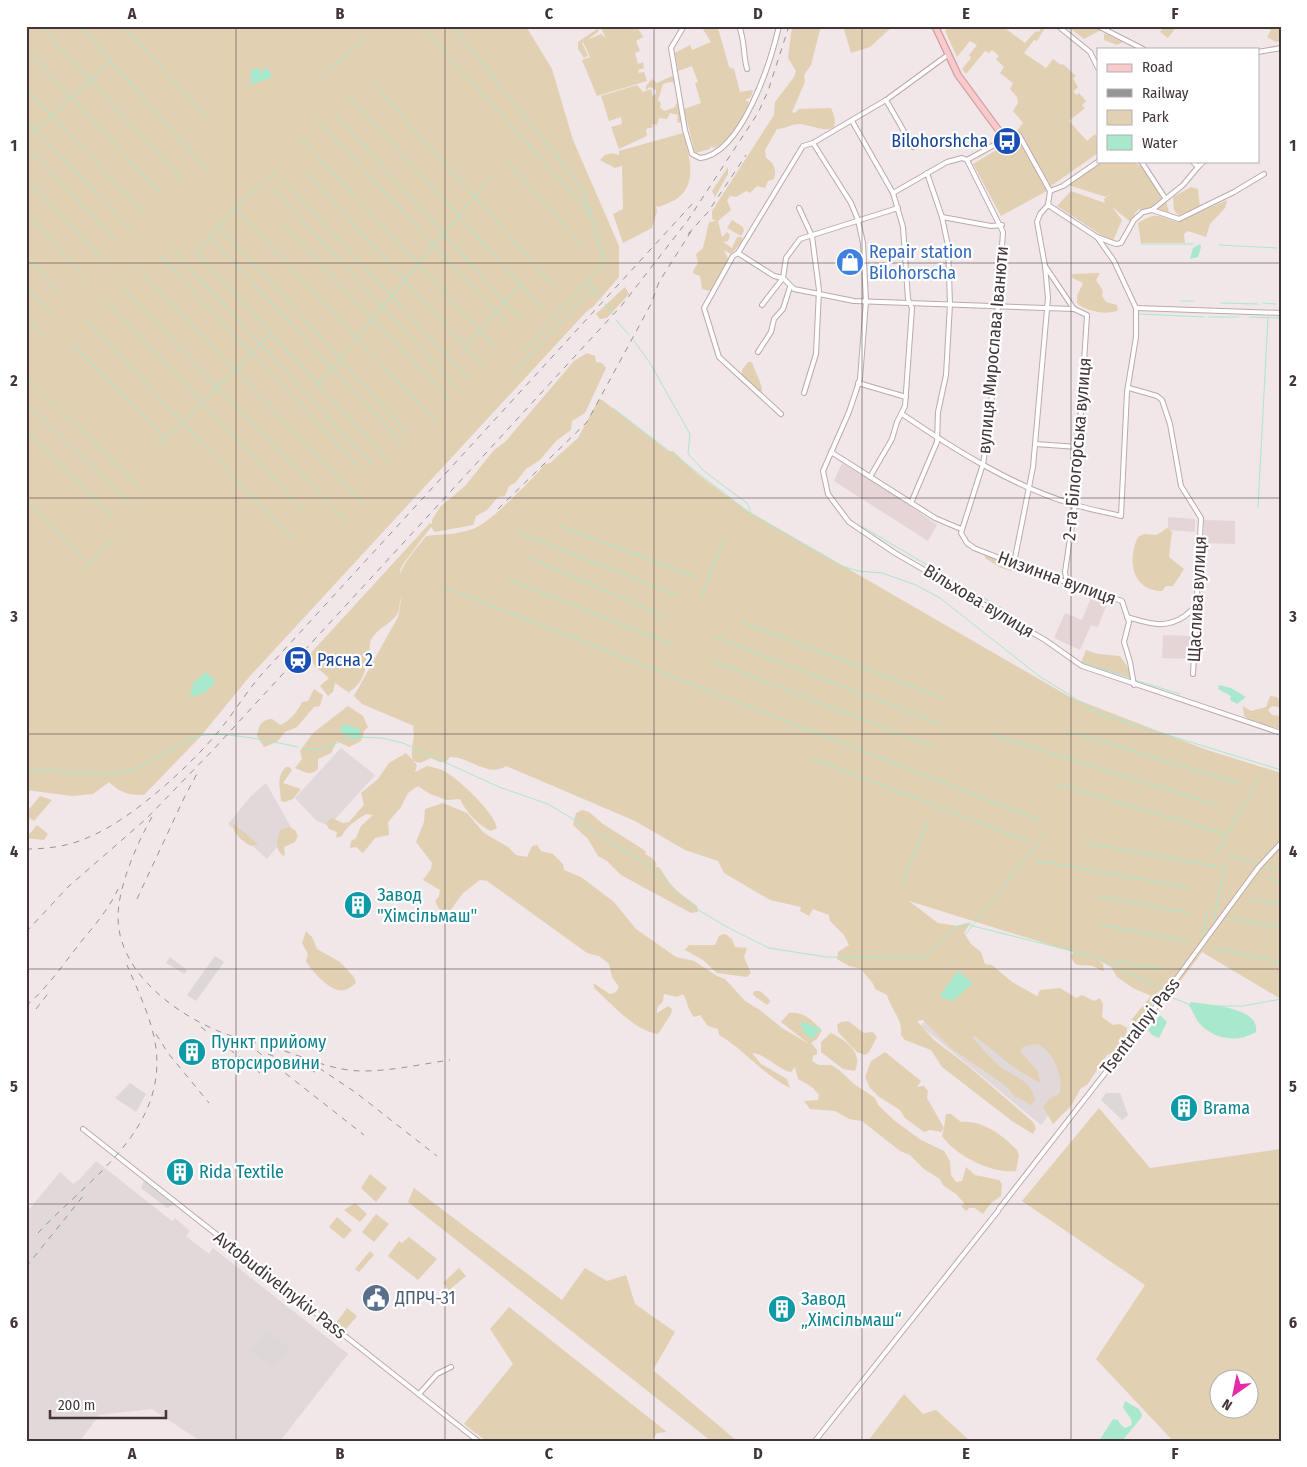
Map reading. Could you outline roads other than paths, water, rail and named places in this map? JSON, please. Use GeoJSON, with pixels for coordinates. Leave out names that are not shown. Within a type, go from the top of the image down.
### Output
{"type":"FeatureCollection","features":[{"type":"Feature","properties":{"kind":"street"},"geometry":{"type":"LineString","coordinates":[[684,26],[671,48],[685,130],[692,154],[700,158],[718,151],[737,129],[747,113],[767,66],[779,26]]}},
{"type":"Feature","properties":{"kind":"street"},"geometry":{"type":"LineString","coordinates":[[740,26],[743,34],[744,58],[747,69]]}},
{"type":"Feature","properties":{"kind":"street"},"geometry":{"type":"LineString","coordinates":[[936,26],[958,75],[1005,138]]}},
{"type":"Feature","properties":{"kind":"street"},"geometry":{"type":"LineString","coordinates":[[1058,26],[1090,52],[1097,66]]}},
{"type":"Feature","properties":{"kind":"street"},"geometry":{"type":"LineString","coordinates":[[1098,26],[1141,48]]}},
{"type":"Feature","properties":{"kind":"street"},"geometry":{"type":"LineString","coordinates":[[1260,52],[1281,48]]}},
{"type":"Feature","properties":{"kind":"street"},"geometry":{"type":"LineString","coordinates":[[781,414],[719,357],[704,308],[733,256],[738,253],[803,146],[852,121],[886,100],[949,54]]}},
{"type":"Feature","properties":{"kind":"street"},"geometry":{"type":"LineString","coordinates":[[886,100],[913,147]]}},
{"type":"Feature","properties":{"kind":"street"},"geometry":{"type":"LineString","coordinates":[[852,121],[894,193],[903,227],[912,308],[906,397],[902,414],[892,440],[870,477]]}},
{"type":"Feature","properties":{"kind":"street"},"geometry":{"type":"LineString","coordinates":[[894,193],[927,173],[955,160],[962,158],[967,160],[1005,138],[1019,135],[1050,192],[1048,205],[1040,214],[1037,222],[1045,266],[1047,307],[1030,487],[1014,563]]}},
{"type":"Feature","properties":{"kind":"street","name":"Вільхова вулиця"},"geometry":{"type":"LineString","coordinates":[[813,142],[851,203],[858,220],[863,243],[866,301],[858,383],[849,412],[823,471],[826,487],[832,499],[849,522],[859,530],[1045,640],[1082,666],[1134,685],[1281,732]]}},
{"type":"Feature","properties":{"kind":"street","name":"вулиця Мирослава Іванюти"},"geometry":{"type":"LineString","coordinates":[[961,529],[983,464],[990,421],[1003,232],[1002,226],[967,160]]}},
{"type":"Feature","properties":{"kind":"street"},"geometry":{"type":"LineString","coordinates":[[1050,192],[1063,186],[1098,162]]}},
{"type":"Feature","properties":{"kind":"street"},"geometry":{"type":"LineString","coordinates":[[1142,162],[1165,198]]}},
{"type":"Feature","properties":{"kind":"street"},"geometry":{"type":"LineString","coordinates":[[1193,162],[1198,167]]}},
{"type":"Feature","properties":{"kind":"street"},"geometry":{"type":"LineString","coordinates":[[1048,205],[1097,237],[1116,244],[1120,243],[1134,220],[1143,212],[1152,210],[1183,185],[1203,162]]}},
{"type":"Feature","properties":{"kind":"street"},"geometry":{"type":"LineString","coordinates":[[911,502],[934,455],[940,398],[946,375],[950,304],[949,252],[942,217],[927,173]]}},
{"type":"Feature","properties":{"kind":"street"},"geometry":{"type":"LineString","coordinates":[[1152,210],[1179,219],[1234,192],[1264,174]]}},
{"type":"Feature","properties":{"kind":"street"},"geometry":{"type":"LineString","coordinates":[[799,208],[812,236],[818,295],[816,354],[804,393]]}},
{"type":"Feature","properties":{"kind":"street"},"geometry":{"type":"LineString","coordinates":[[762,305],[783,278],[786,258],[800,239],[898,208]]}},
{"type":"Feature","properties":{"kind":"street"},"geometry":{"type":"LineString","coordinates":[[942,217],[990,226],[1002,226]]}},
{"type":"Feature","properties":{"kind":"street"},"geometry":{"type":"LineString","coordinates":[[902,414],[937,438],[983,464],[1030,487],[1075,505],[1121,516],[1126,392],[1129,388],[1136,337],[1136,308],[1114,261],[1097,237]]}},
{"type":"Feature","properties":{"kind":"street"},"geometry":{"type":"LineString","coordinates":[[738,253],[774,276],[783,278],[790,287],[818,295],[866,301],[1074,309]]}},
{"type":"Feature","properties":{"kind":"street"},"geometry":{"type":"LineString","coordinates":[[1045,266],[1074,309]]}},
{"type":"Feature","properties":{"kind":"street"},"geometry":{"type":"LineString","coordinates":[[758,352],[771,332],[774,319],[783,309],[790,287]]}},
{"type":"Feature","properties":{"kind":"street"},"geometry":{"type":"LineString","coordinates":[[1136,308],[1281,313]]}},
{"type":"Feature","properties":{"kind":"street","name":"2-га Білогорська вулиця"},"geometry":{"type":"LineString","coordinates":[[1067,583],[1065,572],[1075,505],[1087,315],[1074,309]]}},
{"type":"Feature","properties":{"kind":"street"},"geometry":{"type":"LineString","coordinates":[[858,383],[906,397]]}},
{"type":"Feature","properties":{"kind":"street","name":"Щаслива вулиця"},"geometry":{"type":"LineString","coordinates":[[1129,388],[1157,396],[1162,400],[1170,424],[1181,486],[1201,518],[1193,674]]}},
{"type":"Feature","properties":{"kind":"street"},"geometry":{"type":"LineString","coordinates":[[1035,444],[1078,447]]}},
{"type":"Feature","properties":{"kind":"street"},"geometry":{"type":"LineString","coordinates":[[831,452],[943,522],[961,529]]}},
{"type":"Feature","properties":{"kind":"street","name":"Низинна вулиця"},"geometry":{"type":"LineString","coordinates":[[961,529],[967,544],[1067,583],[1122,601],[1127,617],[1128,630],[1124,642],[1134,685]]}},
{"type":"Feature","properties":{"kind":"street"},"geometry":{"type":"LineString","coordinates":[[1127,617],[1154,625],[1167,625],[1181,618],[1197,604]]}},
{"type":"Feature","properties":{"kind":"street","name":"Tsentralnyi Pass"},"geometry":{"type":"LineString","coordinates":[[814,1441],[1141,1027],[1258,868],[1281,842]]}},
{"type":"Feature","properties":{"kind":"street","name":"Avtobudivelnykiv Pass"},"geometry":{"type":"LineString","coordinates":[[83,1129],[478,1441]]}},
{"type":"Feature","properties":{"kind":"street"},"geometry":{"type":"LineString","coordinates":[[419,1394],[437,1374],[451,1367]]}},
{"type":"Feature","properties":{"kind":"water"},"geometry":{"type":"Polygon","coordinates":[[[255,68],[260,68],[259,74],[267,68],[273,77],[247,86],[253,80],[250,78],[251,72],[255,68]]]}},
{"type":"Feature","properties":{"kind":"water"},"geometry":{"type":"Polygon","coordinates":[[[1200,244],[1198,257],[1190,259],[1193,248],[1200,244]]]}},
{"type":"Feature","properties":{"kind":"water"},"geometry":{"type":"Polygon","coordinates":[[[206,672],[216,681],[206,692],[192,697],[190,695],[194,682],[206,672]]]}},
{"type":"Feature","properties":{"kind":"water"},"geometry":{"type":"Polygon","coordinates":[[[1219,685],[1231,688],[1246,697],[1237,704],[1230,700],[1231,696],[1218,689],[1219,685]]]}},
{"type":"Feature","properties":{"kind":"water"},"geometry":{"type":"Polygon","coordinates":[[[345,724],[360,729],[360,737],[354,739],[341,733],[340,728],[345,724]]]}},
{"type":"Feature","properties":{"kind":"water"},"geometry":{"type":"Polygon","coordinates":[[[958,971],[973,983],[953,1001],[944,999],[940,995],[958,971]]]}},
{"type":"Feature","properties":{"kind":"water"},"geometry":{"type":"Polygon","coordinates":[[[1191,1002],[1221,1006],[1242,1012],[1250,1017],[1255,1024],[1256,1032],[1234,1039],[1213,1034],[1198,1022],[1189,1006],[1191,1002]]]}},
{"type":"Feature","properties":{"kind":"water"},"geometry":{"type":"Polygon","coordinates":[[[1160,1015],[1167,1022],[1159,1038],[1152,1035],[1148,1030],[1160,1015]]]}},
{"type":"Feature","properties":{"kind":"water"},"geometry":{"type":"Polygon","coordinates":[[[804,1022],[821,1029],[812,1039],[805,1034],[800,1024],[804,1022]]]}},
{"type":"Feature","properties":{"kind":"water"},"geometry":{"type":"Polygon","coordinates":[[[1125,1401],[1139,1409],[1142,1415],[1141,1418],[1122,1441],[1099,1441],[1113,1419],[1118,1420],[1125,1428],[1132,1425],[1131,1419],[1123,1407],[1125,1401]]]}},
{"type":"Feature","properties":{"kind":"waterway"},"geometry":{"type":"LineString","coordinates":[[41,26],[184,182]]}},
{"type":"Feature","properties":{"kind":"waterway"},"geometry":{"type":"LineString","coordinates":[[80,26],[209,172]]}},
{"type":"Feature","properties":{"kind":"waterway"},"geometry":{"type":"LineString","coordinates":[[123,26],[206,115]]}},
{"type":"Feature","properties":{"kind":"waterway"},"geometry":{"type":"LineString","coordinates":[[421,26],[592,215]]}},
{"type":"Feature","properties":{"kind":"waterway"},"geometry":{"type":"LineString","coordinates":[[452,26],[583,189],[604,259],[602,265],[523,351]]}},
{"type":"Feature","properties":{"kind":"waterway"},"geometry":{"type":"LineString","coordinates":[[322,77],[365,38]]}},
{"type":"Feature","properties":{"kind":"waterway"},"geometry":{"type":"LineString","coordinates":[[26,49],[161,194]]}},
{"type":"Feature","properties":{"kind":"waterway"},"geometry":{"type":"LineString","coordinates":[[26,139],[110,62]]}},
{"type":"Feature","properties":{"kind":"waterway"},"geometry":{"type":"LineString","coordinates":[[372,82],[555,287]]}},
{"type":"Feature","properties":{"kind":"waterway"},"geometry":{"type":"LineString","coordinates":[[26,89],[144,212]]}},
{"type":"Feature","properties":{"kind":"waterway"},"geometry":{"type":"LineString","coordinates":[[350,97],[544,310]]}},
{"type":"Feature","properties":{"kind":"waterway"},"geometry":{"type":"LineString","coordinates":[[336,115],[520,318]]}},
{"type":"Feature","properties":{"kind":"waterway"},"geometry":{"type":"LineString","coordinates":[[26,119],[133,232]]}},
{"type":"Feature","properties":{"kind":"waterway"},"geometry":{"type":"LineString","coordinates":[[318,121],[507,323]]}},
{"type":"Feature","properties":{"kind":"waterway"},"geometry":{"type":"LineString","coordinates":[[300,137],[495,347]]}},
{"type":"Feature","properties":{"kind":"waterway"},"geometry":{"type":"LineString","coordinates":[[26,145],[116,241]]}},
{"type":"Feature","properties":{"kind":"waterway"},"geometry":{"type":"LineString","coordinates":[[507,161],[584,248]]}},
{"type":"Feature","properties":{"kind":"waterway"},"geometry":{"type":"LineString","coordinates":[[235,208],[277,171]]}},
{"type":"Feature","properties":{"kind":"waterway"},"geometry":{"type":"LineString","coordinates":[[307,173],[483,366]]}},
{"type":"Feature","properties":{"kind":"waterway"},"geometry":{"type":"LineString","coordinates":[[319,384],[493,175]]}},
{"type":"Feature","properties":{"kind":"waterway"},"geometry":{"type":"LineString","coordinates":[[26,177],[102,259]]}},
{"type":"Feature","properties":{"kind":"waterway"},"geometry":{"type":"LineString","coordinates":[[282,179],[469,379]]}},
{"type":"Feature","properties":{"kind":"waterway"},"geometry":{"type":"LineString","coordinates":[[274,190],[461,391]]}},
{"type":"Feature","properties":{"kind":"waterway"},"geometry":{"type":"LineString","coordinates":[[390,462],[196,252],[235,208],[434,420]]}},
{"type":"Feature","properties":{"kind":"waterway"},"geometry":{"type":"LineString","coordinates":[[26,214],[83,274]]}},
{"type":"Feature","properties":{"kind":"waterway"},"geometry":{"type":"LineString","coordinates":[[284,226],[449,399]]}},
{"type":"Feature","properties":{"kind":"waterway"},"geometry":{"type":"LineString","coordinates":[[220,227],[408,433]]}},
{"type":"Feature","properties":{"kind":"waterway"},"geometry":{"type":"LineString","coordinates":[[210,237],[402,443]]}},
{"type":"Feature","properties":{"kind":"waterway"},"geometry":{"type":"LineString","coordinates":[[1141,244],[1193,244]]}},
{"type":"Feature","properties":{"kind":"waterway"},"geometry":{"type":"LineString","coordinates":[[1219,245],[1277,248]]}},
{"type":"Feature","properties":{"kind":"waterway"},"geometry":{"type":"LineString","coordinates":[[173,250],[373,465]]}},
{"type":"Feature","properties":{"kind":"waterway"},"geometry":{"type":"LineString","coordinates":[[26,256],[61,294]]}},
{"type":"Feature","properties":{"kind":"waterway"},"geometry":{"type":"LineString","coordinates":[[160,256],[359,467]]}},
{"type":"Feature","properties":{"kind":"waterway"},"geometry":{"type":"LineString","coordinates":[[140,270],[363,504]]}},
{"type":"Feature","properties":{"kind":"waterway"},"geometry":{"type":"LineString","coordinates":[[588,282],[601,300]]}},
{"type":"Feature","properties":{"kind":"waterway"},"geometry":{"type":"LineString","coordinates":[[466,345],[520,285]]}},
{"type":"Feature","properties":{"kind":"waterway"},"geometry":{"type":"LineString","coordinates":[[121,286],[346,521]]}},
{"type":"Feature","properties":{"kind":"waterway"},"geometry":{"type":"LineString","coordinates":[[26,287],[52,314]]}},
{"type":"Feature","properties":{"kind":"waterway"},"geometry":{"type":"LineString","coordinates":[[517,374],[516,369],[593,288]]}},
{"type":"Feature","properties":{"kind":"waterway"},"geometry":{"type":"LineString","coordinates":[[1181,301],[1193,301]]}},
{"type":"Feature","properties":{"kind":"waterway"},"geometry":{"type":"LineString","coordinates":[[108,302],[304,511]]}},
{"type":"Feature","properties":{"kind":"waterway"},"geometry":{"type":"LineString","coordinates":[[1221,303],[1258,304]]}},
{"type":"Feature","properties":{"kind":"waterway"},"geometry":{"type":"LineString","coordinates":[[1263,303],[1276,304]]}},
{"type":"Feature","properties":{"kind":"waterway"},"geometry":{"type":"LineString","coordinates":[[605,304],[612,314]]}},
{"type":"Feature","properties":{"kind":"waterway"},"geometry":{"type":"LineString","coordinates":[[1139,314],[1204,317]]}},
{"type":"Feature","properties":{"kind":"waterway"},"geometry":{"type":"LineString","coordinates":[[26,315],[45,336]]}},
{"type":"Feature","properties":{"kind":"waterway"},"geometry":{"type":"LineString","coordinates":[[1208,317],[1239,317]]}},
{"type":"Feature","properties":{"kind":"waterway"},"geometry":{"type":"LineString","coordinates":[[1249,317],[1281,318]]}},
{"type":"Feature","properties":{"kind":"waterway"},"geometry":{"type":"LineString","coordinates":[[1258,507],[1268,318]]}},
{"type":"Feature","properties":{"kind":"waterway"},"geometry":{"type":"LineString","coordinates":[[86,320],[294,540]]}},
{"type":"Feature","properties":{"kind":"waterway"},"geometry":{"type":"LineString","coordinates":[[616,320],[629,335]]}},
{"type":"Feature","properties":{"kind":"waterway"},"geometry":{"type":"LineString","coordinates":[[158,447],[271,334]]}},
{"type":"Feature","properties":{"kind":"waterway"},"geometry":{"type":"LineString","coordinates":[[634,341],[650,363],[690,434],[688,454],[704,471],[748,504],[751,514],[759,519]]}},
{"type":"Feature","properties":{"kind":"waterway"},"geometry":{"type":"LineString","coordinates":[[71,343],[165,438]]}},
{"type":"Feature","properties":{"kind":"waterway"},"geometry":{"type":"LineString","coordinates":[[30,380],[139,488]]}},
{"type":"Feature","properties":{"kind":"waterway"},"geometry":{"type":"LineString","coordinates":[[26,403],[130,504]]}},
{"type":"Feature","properties":{"kind":"waterway"},"geometry":{"type":"LineString","coordinates":[[613,408],[750,513]]}},
{"type":"Feature","properties":{"kind":"waterway"},"geometry":{"type":"LineString","coordinates":[[26,430],[113,516]]}},
{"type":"Feature","properties":{"kind":"waterway"},"geometry":{"type":"LineString","coordinates":[[26,499],[83,559]]}},
{"type":"Feature","properties":{"kind":"waterway"},"geometry":{"type":"LineString","coordinates":[[763,521],[842,566],[858,571],[882,573],[916,585],[940,598],[1039,676],[1100,714],[1281,770]]}},
{"type":"Feature","properties":{"kind":"waterway"},"geometry":{"type":"LineString","coordinates":[[560,526],[695,577]]}},
{"type":"Feature","properties":{"kind":"waterway"},"geometry":{"type":"LineString","coordinates":[[863,527],[944,575]]}},
{"type":"Feature","properties":{"kind":"waterway"},"geometry":{"type":"LineString","coordinates":[[517,532],[677,595]]}},
{"type":"Feature","properties":{"kind":"waterway"},"geometry":{"type":"LineString","coordinates":[[701,597],[725,538]]}},
{"type":"Feature","properties":{"kind":"waterway"},"geometry":{"type":"LineString","coordinates":[[83,570],[114,539]]}},
{"type":"Feature","properties":{"kind":"waterway"},"geometry":{"type":"LineString","coordinates":[[529,557],[668,618]]}},
{"type":"Feature","properties":{"kind":"waterway"},"geometry":{"type":"LineString","coordinates":[[949,578],[1010,613]]}},
{"type":"Feature","properties":{"kind":"waterway"},"geometry":{"type":"LineString","coordinates":[[509,579],[673,645]]}},
{"type":"Feature","properties":{"kind":"waterway"},"geometry":{"type":"LineString","coordinates":[[441,586],[1039,820]]}},
{"type":"Feature","properties":{"kind":"waterway"},"geometry":{"type":"LineString","coordinates":[[742,622],[943,698]]}},
{"type":"Feature","properties":{"kind":"waterway"},"geometry":{"type":"LineString","coordinates":[[715,637],[938,723]]}},
{"type":"Feature","properties":{"kind":"waterway"},"geometry":{"type":"LineString","coordinates":[[710,660],[934,747]]}},
{"type":"Feature","properties":{"kind":"waterway"},"geometry":{"type":"LineString","coordinates":[[1083,663],[1131,678]]}},
{"type":"Feature","properties":{"kind":"waterway"},"geometry":{"type":"LineString","coordinates":[[1135,680],[1180,694]]}},
{"type":"Feature","properties":{"kind":"waterway"},"geometry":{"type":"LineString","coordinates":[[1065,730],[1240,784]]}},
{"type":"Feature","properties":{"kind":"waterway"},"geometry":{"type":"LineString","coordinates":[[26,769],[80,774],[122,772],[142,766],[187,740],[204,735],[230,735],[298,747]]}},
{"type":"Feature","properties":{"kind":"waterway"},"geometry":{"type":"LineString","coordinates":[[993,735],[1220,806]]}},
{"type":"Feature","properties":{"kind":"waterway"},"geometry":{"type":"LineString","coordinates":[[359,737],[382,738],[403,743],[499,787],[548,804],[649,865],[682,900],[725,926],[769,948],[826,957],[924,958],[957,926],[965,924],[1096,957],[1164,990]]}},
{"type":"Feature","properties":{"kind":"waterway"},"geometry":{"type":"LineString","coordinates":[[303,748],[323,749],[352,738]]}},
{"type":"Feature","properties":{"kind":"waterway"},"geometry":{"type":"LineString","coordinates":[[811,758],[1030,842]]}},
{"type":"Feature","properties":{"kind":"waterway"},"geometry":{"type":"LineString","coordinates":[[1215,856],[1260,777]]}},
{"type":"Feature","properties":{"kind":"waterway"},"geometry":{"type":"LineString","coordinates":[[1057,784],[1225,834]]}},
{"type":"Feature","properties":{"kind":"waterway"},"geometry":{"type":"LineString","coordinates":[[902,884],[928,820]]}},
{"type":"Feature","properties":{"kind":"waterway"},"geometry":{"type":"LineString","coordinates":[[965,935],[1048,830]]}},
{"type":"Feature","properties":{"kind":"waterway"},"geometry":{"type":"LineString","coordinates":[[1085,843],[1220,867]]}},
{"type":"Feature","properties":{"kind":"waterway"},"geometry":{"type":"LineString","coordinates":[[1227,854],[1259,865]]}},
{"type":"Feature","properties":{"kind":"waterway"},"geometry":{"type":"LineString","coordinates":[[1035,860],[1190,888]]}},
{"type":"Feature","properties":{"kind":"waterway"},"geometry":{"type":"LineString","coordinates":[[1214,920],[1225,862]]}},
{"type":"Feature","properties":{"kind":"waterway"},"geometry":{"type":"LineString","coordinates":[[1262,866],[1281,870]]}},
{"type":"Feature","properties":{"kind":"waterway"},"geometry":{"type":"LineString","coordinates":[[1269,879],[1281,881]]}},
{"type":"Feature","properties":{"kind":"waterway"},"geometry":{"type":"LineString","coordinates":[[1096,896],[1190,913]]}},
{"type":"Feature","properties":{"kind":"waterway"},"geometry":{"type":"LineString","coordinates":[[1250,899],[1281,904]]}},
{"type":"Feature","properties":{"kind":"waterway"},"geometry":{"type":"LineString","coordinates":[[1203,937],[1207,911]]}},
{"type":"Feature","properties":{"kind":"waterway"},"geometry":{"type":"LineString","coordinates":[[1230,919],[1281,927]]}},
{"type":"Feature","properties":{"kind":"waterway"},"geometry":{"type":"LineString","coordinates":[[1097,924],[1190,942]]}},
{"type":"Feature","properties":{"kind":"waterway"},"geometry":{"type":"LineString","coordinates":[[1213,948],[1281,962]]}},
{"type":"Feature","properties":{"kind":"waterway"},"geometry":{"type":"LineString","coordinates":[[1115,961],[1166,970]]}},
{"type":"Feature","properties":{"kind":"waterway"},"geometry":{"type":"LineString","coordinates":[[1173,998],[1191,1005]]}},
{"type":"Feature","properties":{"kind":"waterway"},"geometry":{"type":"LineString","coordinates":[[1210,1006],[1243,1006],[1281,999]]}},
{"type":"Feature","properties":{"kind":"railway"},"geometry":{"type":"LineString","coordinates":[[26,932],[68,887],[146,819],[212,751],[622,305],[688,220],[758,113],[768,91],[789,26]]}},
{"type":"Feature","properties":{"kind":"railway"},"geometry":{"type":"LineString","coordinates":[[688,234],[708,212],[746,155]]}},
{"type":"Feature","properties":{"kind":"railway"},"geometry":{"type":"LineString","coordinates":[[26,849],[67,845],[105,829],[141,805],[176,776],[218,732],[262,674],[693,203]]}},
{"type":"Feature","properties":{"kind":"railway"},"geometry":{"type":"LineString","coordinates":[[498,509],[587,422],[651,304],[659,282],[692,230]]}},
{"type":"Feature","properties":{"kind":"railway"},"geometry":{"type":"LineString","coordinates":[[137,899],[199,770]]}},
{"type":"Feature","properties":{"kind":"railway"},"geometry":{"type":"LineString","coordinates":[[152,817],[140,839],[129,866],[121,892],[118,917],[120,937],[127,955],[151,987],[167,1001],[183,1013],[218,1031],[340,1069],[374,1071],[450,1060]]}},
{"type":"Feature","properties":{"kind":"railway"},"geometry":{"type":"LineString","coordinates":[[26,1006],[48,984],[96,924],[118,889]]}},
{"type":"Feature","properties":{"kind":"railway"},"geometry":{"type":"LineString","coordinates":[[38,1233],[120,1152],[136,1129],[149,1105],[156,1078],[156,1048],[148,1016],[127,965]]}},
{"type":"Feature","properties":{"kind":"railway"},"geometry":{"type":"LineString","coordinates":[[36,1009],[50,991]]}},
{"type":"Feature","properties":{"kind":"railway"},"geometry":{"type":"LineString","coordinates":[[201,1027],[260,1073]]}},
{"type":"Feature","properties":{"kind":"railway"},"geometry":{"type":"LineString","coordinates":[[156,1034],[168,1053],[209,1103]]}},
{"type":"Feature","properties":{"kind":"railway"},"geometry":{"type":"LineString","coordinates":[[257,1051],[364,1135]]}},
{"type":"Feature","properties":{"kind":"railway"},"geometry":{"type":"LineString","coordinates":[[268,1054],[315,1072]]}},
{"type":"Feature","properties":{"kind":"railway"},"geometry":{"type":"LineString","coordinates":[[319,1068],[355,1092],[437,1156]]}},
{"type":"Feature","properties":{"kind":"railway"},"geometry":{"type":"LineString","coordinates":[[26,1267],[84,1195]]}},
{"type":"Feature","properties":{"kind":"place","name":"Bilohorshcha"},"geometry":{"type":"Point","coordinates":[1007,141]}},
{"type":"Feature","properties":{"kind":"place","name":"Repair station Bilohorscha"},"geometry":{"type":"Point","coordinates":[850,262]}},
{"type":"Feature","properties":{"kind":"place","name":"Рясна 2"},"geometry":{"type":"Point","coordinates":[298,660]}},
{"type":"Feature","properties":{"kind":"place","name":"Завод \"Хімсільмаш\""},"geometry":{"type":"Point","coordinates":[358,905]}},
{"type":"Feature","properties":{"kind":"place","name":"Пункт прийому вторсировини"},"geometry":{"type":"Point","coordinates":[192,1052]}},
{"type":"Feature","properties":{"kind":"place","name":"Brama"},"geometry":{"type":"Point","coordinates":[1184,1108]}},
{"type":"Feature","properties":{"kind":"place","name":"Rida Textile"},"geometry":{"type":"Point","coordinates":[180,1172]}},
{"type":"Feature","properties":{"kind":"place","name":"ДПРЧ-31"},"geometry":{"type":"Point","coordinates":[376,1298]}},
{"type":"Feature","properties":{"kind":"place","name":"Завод „Хімсільмаш“"},"geometry":{"type":"Point","coordinates":[782,1309]}}]}
